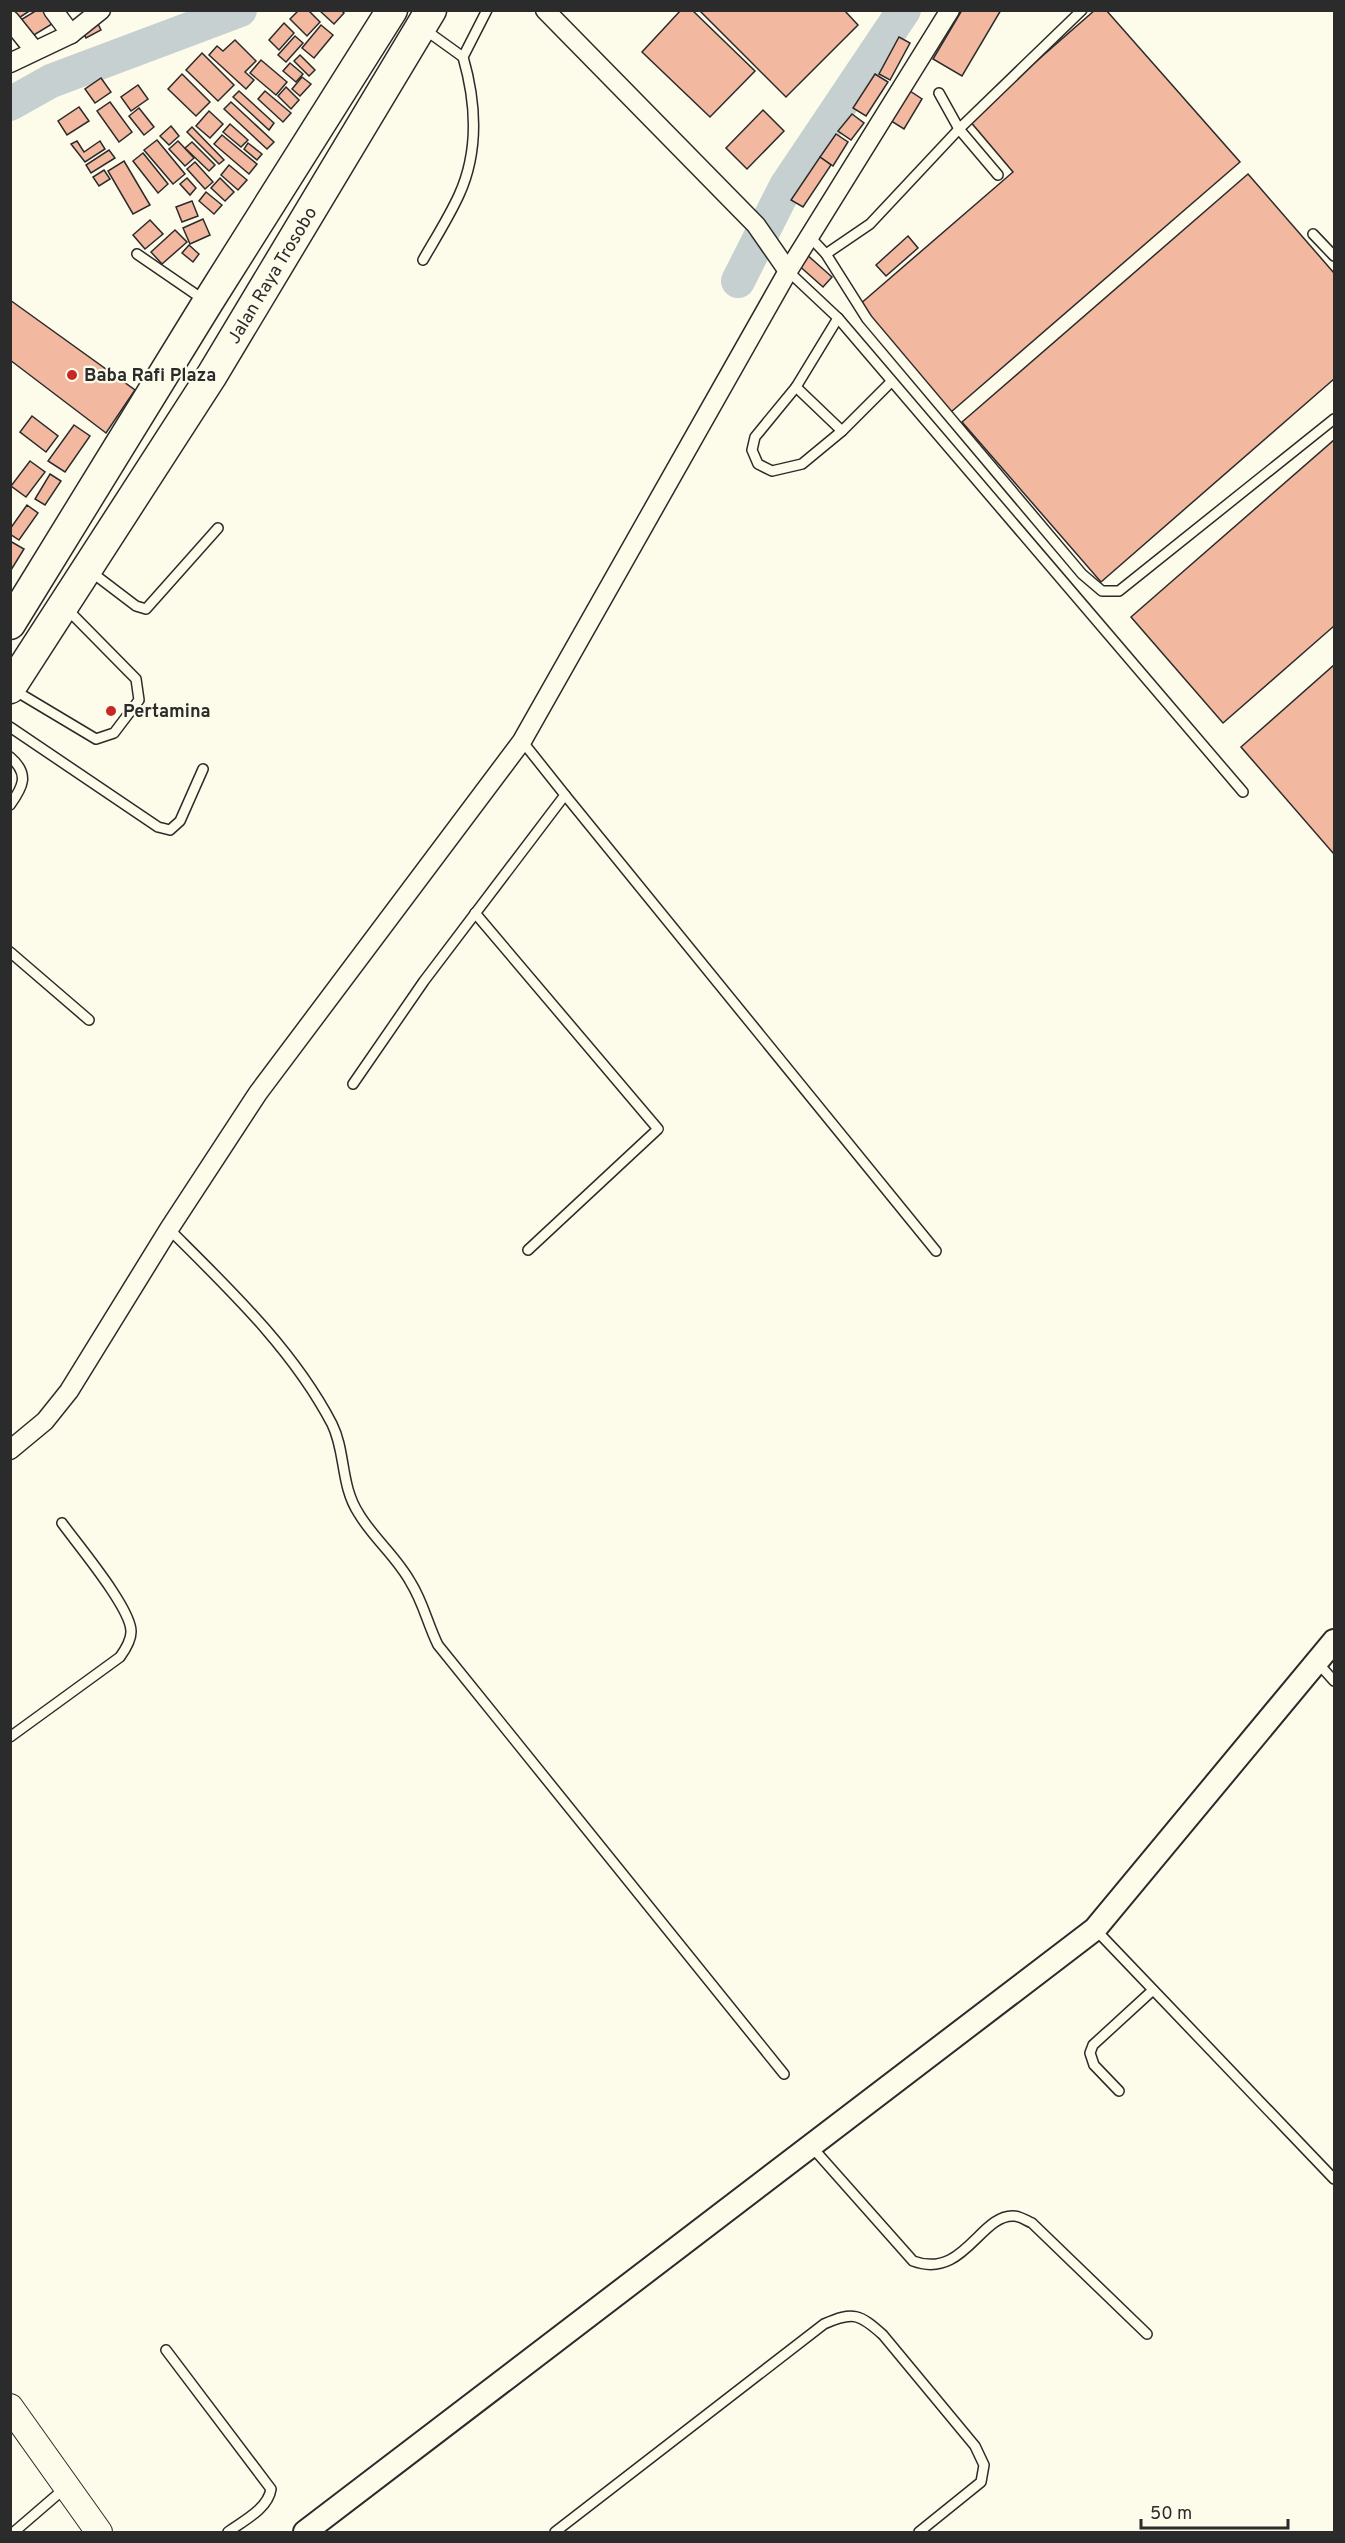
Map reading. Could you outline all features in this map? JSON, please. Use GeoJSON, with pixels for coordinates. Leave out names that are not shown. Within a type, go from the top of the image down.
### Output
{"type":"FeatureCollection","features":[{"type":"Feature","properties":{"kind":"highway","name":"Jalan Raya Trosobo"},"geometry":{"type":"LineString","coordinates":[[11,623],[208,302],[392,10]]}},
{"type":"Feature","properties":{"kind":"highway","name":"Jalan Raya Trosobo"},"geometry":{"type":"LineString","coordinates":[[10,688],[212,375],[426,19]]}},
{"type":"Feature","properties":{"kind":"highway"},"geometry":{"type":"LineString","coordinates":[[177,354],[183,366],[195,373],[212,375]]}},
{"type":"Feature","properties":{"kind":"highway"},"geometry":{"type":"LineString","coordinates":[[159,383],[174,383],[184,390],[194,403]]}},
{"type":"Feature","properties":{"kind":"main road"},"geometry":{"type":"LineString","coordinates":[[10,2408],[99,2532]]}},
{"type":"Feature","properties":{"kind":"street"},"geometry":{"type":"LineString","coordinates":[[53,10],[71,34]]}},
{"type":"Feature","properties":{"kind":"street"},"geometry":{"type":"LineString","coordinates":[[10,63],[71,34],[101,10]]}},
{"type":"Feature","properties":{"kind":"street"},"geometry":{"type":"LineString","coordinates":[[545,10],[756,225],[788,271]]}},
{"type":"Feature","properties":{"kind":"street"},"geometry":{"type":"LineString","coordinates":[[10,1450],[45,1421],[69,1391],[169,1229],[258,1093],[522,741],[788,271],[950,10]]}},
{"type":"Feature","properties":{"kind":"street"},"geometry":{"type":"LineString","coordinates":[[10,20],[34,50]]}},
{"type":"Feature","properties":{"kind":"street"},"geometry":{"type":"LineString","coordinates":[[305,2532],[1095,1929],[1335,1641]]}},
{"type":"Feature","properties":{"kind":"lane"},"geometry":{"type":"LineString","coordinates":[[463,57],[487,10]]}},
{"type":"Feature","properties":{"kind":"lane"},"geometry":{"type":"LineString","coordinates":[[826,254],[870,225],[959,129],[1082,10]]}},
{"type":"Feature","properties":{"kind":"lane"},"geometry":{"type":"LineString","coordinates":[[423,260],[459,194],[471,157],[474,108],[471,84],[463,57],[426,19]]}},
{"type":"Feature","properties":{"kind":"lane"},"geometry":{"type":"LineString","coordinates":[[939,93],[959,129],[998,175]]}},
{"type":"Feature","properties":{"kind":"lane"},"geometry":{"type":"LineString","coordinates":[[1313,234],[1335,256]]}},
{"type":"Feature","properties":{"kind":"lane"},"geometry":{"type":"LineString","coordinates":[[809,236],[826,254],[867,319],[1082,574],[1102,591],[1119,591],[1335,419]]}},
{"type":"Feature","properties":{"kind":"lane"},"geometry":{"type":"LineString","coordinates":[[137,254],[208,302]]}},
{"type":"Feature","properties":{"kind":"lane"},"geometry":{"type":"LineString","coordinates":[[788,271],[838,318],[1101,623],[1243,792]]}},
{"type":"Feature","properties":{"kind":"lane"},"geometry":{"type":"LineString","coordinates":[[838,318],[796,387],[755,437],[752,450],[758,464],[772,471],[802,464],[842,431],[891,382]]}},
{"type":"Feature","properties":{"kind":"lane"},"geometry":{"type":"LineString","coordinates":[[796,387],[842,431]]}},
{"type":"Feature","properties":{"kind":"lane"},"geometry":{"type":"LineString","coordinates":[[88,570],[136,606],[146,609],[218,528]]}},
{"type":"Feature","properties":{"kind":"lane"},"geometry":{"type":"LineString","coordinates":[[10,688],[96,739],[114,733],[139,700],[136,679],[64,606]]}},
{"type":"Feature","properties":{"kind":"lane"},"geometry":{"type":"LineString","coordinates":[[10,727],[158,827],[170,830],[180,821],[203,769]]}},
{"type":"Feature","properties":{"kind":"lane"},"geometry":{"type":"LineString","coordinates":[[522,741],[936,1251]]}},
{"type":"Feature","properties":{"kind":"lane"},"geometry":{"type":"LineString","coordinates":[[10,757],[20,765],[24,777],[20,791],[10,806]]}},
{"type":"Feature","properties":{"kind":"lane"},"geometry":{"type":"LineString","coordinates":[[353,1084],[424,981],[565,795]]}},
{"type":"Feature","properties":{"kind":"lane"},"geometry":{"type":"LineString","coordinates":[[475,913],[658,1129],[528,1250]]}},
{"type":"Feature","properties":{"kind":"lane"},"geometry":{"type":"LineString","coordinates":[[10,952],[89,1020]]}},
{"type":"Feature","properties":{"kind":"lane"},"geometry":{"type":"LineString","coordinates":[[169,1229],[276,1341],[317,1396],[333,1427],[346,1488],[359,1515],[401,1566],[413,1585],[438,1645],[783,2073]]}},
{"type":"Feature","properties":{"kind":"lane"},"geometry":{"type":"LineString","coordinates":[[10,1737],[120,1657],[127,1647],[131,1631],[124,1609],[62,1523]]}},
{"type":"Feature","properties":{"kind":"lane"},"geometry":{"type":"LineString","coordinates":[[1317,1662],[1335,1681]]}},
{"type":"Feature","properties":{"kind":"lane"},"geometry":{"type":"LineString","coordinates":[[1095,1929],[1335,2179]]}},
{"type":"Feature","properties":{"kind":"lane"},"geometry":{"type":"LineString","coordinates":[[1119,2091],[1094,2065],[1090,2052],[1094,2045],[1153,1990]]}},
{"type":"Feature","properties":{"kind":"lane"},"geometry":{"type":"LineString","coordinates":[[811,2146],[913,2261],[928,2266],[950,2260],[1002,2218],[1015,2216],[1032,2223],[1147,2334]]}},
{"type":"Feature","properties":{"kind":"lane"},"geometry":{"type":"LineString","coordinates":[[555,2532],[824,2324],[846,2314],[867,2320],[883,2335],[975,2446],[984,2465],[981,2482],[918,2532]]}},
{"type":"Feature","properties":{"kind":"lane"},"geometry":{"type":"LineString","coordinates":[[166,2350],[270,2489],[269,2498],[262,2506],[228,2532]]}},
{"type":"Feature","properties":{"kind":"lane"},"geometry":{"type":"LineString","coordinates":[[14,2532],[67,2487]]}},
{"type":"Feature","properties":{"kind":"building"},"geometry":{"type":"Polygon","coordinates":[[[10,10],[31,10],[14,21],[10,10]]]}},
{"type":"Feature","properties":{"kind":"building"},"geometry":{"type":"Polygon","coordinates":[[[37,10],[44,10],[52,24],[29,38],[19,21],[37,10]]]}},
{"type":"Feature","properties":{"kind":"building"},"geometry":{"type":"Polygon","coordinates":[[[299,10],[308,10],[320,22],[307,36],[290,19],[299,10]]]}},
{"type":"Feature","properties":{"kind":"building"},"geometry":{"type":"Polygon","coordinates":[[[319,10],[341,10],[344,13],[334,24],[319,10]]]}},
{"type":"Feature","properties":{"kind":"building"},"geometry":{"type":"Polygon","coordinates":[[[681,10],[692,10],[755,71],[710,117],[642,52],[681,10]]]}},
{"type":"Feature","properties":{"kind":"building"},"geometry":{"type":"Polygon","coordinates":[[[699,10],[844,10],[858,25],[786,97],[699,10]]]}},
{"type":"Feature","properties":{"kind":"building"},"geometry":{"type":"Polygon","coordinates":[[[962,10],[1001,10],[962,76],[933,59],[962,10]]]}},
{"type":"Feature","properties":{"kind":"building"},"geometry":{"type":"Polygon","coordinates":[[[1095,10],[1106,10],[1240,162],[951,412],[859,305],[1013,172],[969,120],[1095,10]]]}},
{"type":"Feature","properties":{"kind":"building"},"geometry":{"type":"Polygon","coordinates":[[[97,22],[101,30],[86,38],[82,30],[97,22]]]}},
{"type":"Feature","properties":{"kind":"building"},"geometry":{"type":"Polygon","coordinates":[[[284,23],[294,33],[279,50],[269,40],[284,23]]]}},
{"type":"Feature","properties":{"kind":"building"},"geometry":{"type":"Polygon","coordinates":[[[321,25],[333,35],[314,58],[302,48],[321,25]]]}},
{"type":"Feature","properties":{"kind":"building"},"geometry":{"type":"Polygon","coordinates":[[[295,36],[303,43],[286,62],[278,55],[295,36]]]}},
{"type":"Feature","properties":{"kind":"building"},"geometry":{"type":"Polygon","coordinates":[[[899,37],[910,43],[890,80],[879,74],[899,37]]]}},
{"type":"Feature","properties":{"kind":"building"},"geometry":{"type":"Polygon","coordinates":[[[235,40],[256,61],[245,72],[254,80],[246,89],[209,55],[217,46],[223,51],[235,40]]]}},
{"type":"Feature","properties":{"kind":"building"},"geometry":{"type":"Polygon","coordinates":[[[202,53],[234,85],[218,101],[186,70],[202,53]]]}},
{"type":"Feature","properties":{"kind":"building"},"geometry":{"type":"Polygon","coordinates":[[[300,55],[315,70],[309,76],[294,61],[300,55]]]}},
{"type":"Feature","properties":{"kind":"building"},"geometry":{"type":"Polygon","coordinates":[[[261,60],[287,82],[276,95],[250,73],[261,60]]]}},
{"type":"Feature","properties":{"kind":"building"},"geometry":{"type":"Polygon","coordinates":[[[290,63],[303,74],[296,82],[283,71],[290,63]]]}},
{"type":"Feature","properties":{"kind":"building"},"geometry":{"type":"Polygon","coordinates":[[[182,74],[210,102],[196,116],[168,89],[182,74]]]}},
{"type":"Feature","properties":{"kind":"building"},"geometry":{"type":"Polygon","coordinates":[[[875,74],[888,82],[866,116],[853,108],[875,74]]]}},
{"type":"Feature","properties":{"kind":"building"},"geometry":{"type":"Polygon","coordinates":[[[302,77],[311,84],[300,96],[292,89],[302,77]]]}},
{"type":"Feature","properties":{"kind":"building"},"geometry":{"type":"Polygon","coordinates":[[[101,78],[111,92],[95,103],[85,89],[101,78]]]}},
{"type":"Feature","properties":{"kind":"building"},"geometry":{"type":"Polygon","coordinates":[[[138,85],[148,99],[131,111],[121,97],[138,85]]]}},
{"type":"Feature","properties":{"kind":"building"},"geometry":{"type":"Polygon","coordinates":[[[286,87],[299,100],[291,109],[278,96],[286,87]]]}},
{"type":"Feature","properties":{"kind":"building"},"geometry":{"type":"Polygon","coordinates":[[[907,89],[922,99],[904,129],[888,119],[907,89]]]}},
{"type":"Feature","properties":{"kind":"building"},"geometry":{"type":"Polygon","coordinates":[[[239,91],[274,123],[269,130],[233,97],[239,91]]]}},
{"type":"Feature","properties":{"kind":"building"},"geometry":{"type":"Polygon","coordinates":[[[265,91],[291,113],[283,122],[258,99],[265,91]]]}},
{"type":"Feature","properties":{"kind":"building"},"geometry":{"type":"Polygon","coordinates":[[[110,102],[132,132],[119,142],[97,111],[110,102]]]}},
{"type":"Feature","properties":{"kind":"building"},"geometry":{"type":"Polygon","coordinates":[[[231,102],[274,142],[267,149],[224,109],[231,102]]]}},
{"type":"Feature","properties":{"kind":"building"},"geometry":{"type":"Polygon","coordinates":[[[79,107],[89,121],[67,135],[58,121],[79,107]]]}},
{"type":"Feature","properties":{"kind":"building"},"geometry":{"type":"Polygon","coordinates":[[[139,108],[154,127],[144,135],[129,116],[139,108]]]}},
{"type":"Feature","properties":{"kind":"building"},"geometry":{"type":"Polygon","coordinates":[[[763,110],[784,131],[747,169],[726,148],[763,110]]]}},
{"type":"Feature","properties":{"kind":"building"},"geometry":{"type":"Polygon","coordinates":[[[209,111],[223,124],[210,138],[196,126],[209,111]]]}},
{"type":"Feature","properties":{"kind":"building"},"geometry":{"type":"Polygon","coordinates":[[[852,114],[864,123],[851,140],[838,131],[852,114]]]}},
{"type":"Feature","properties":{"kind":"building"},"geometry":{"type":"Polygon","coordinates":[[[230,124],[248,140],[241,147],[223,132],[230,124]]]}},
{"type":"Feature","properties":{"kind":"building"},"geometry":{"type":"Polygon","coordinates":[[[171,126],[179,136],[169,145],[160,136],[171,126]]]}},
{"type":"Feature","properties":{"kind":"building"},"geometry":{"type":"Polygon","coordinates":[[[192,127],[224,160],[219,164],[187,132],[192,127]]]}},
{"type":"Feature","properties":{"kind":"building"},"geometry":{"type":"Polygon","coordinates":[[[836,134],[848,142],[833,166],[820,157],[836,134]]]}},
{"type":"Feature","properties":{"kind":"building"},"geometry":{"type":"Polygon","coordinates":[[[222,135],[257,164],[249,174],[214,144],[222,135]]]}},
{"type":"Feature","properties":{"kind":"building"},"geometry":{"type":"Polygon","coordinates":[[[157,140],[185,174],[173,184],[144,150],[157,140]]]}},
{"type":"Feature","properties":{"kind":"building"},"geometry":{"type":"Polygon","coordinates":[[[77,141],[84,152],[100,141],[105,149],[85,162],[71,144],[77,141]]]}},
{"type":"Feature","properties":{"kind":"building"},"geometry":{"type":"Polygon","coordinates":[[[178,141],[194,158],[185,166],[169,149],[178,141]]]}},
{"type":"Feature","properties":{"kind":"building"},"geometry":{"type":"Polygon","coordinates":[[[192,142],[215,165],[209,171],[185,148],[192,142]]]}},
{"type":"Feature","properties":{"kind":"building"},"geometry":{"type":"Polygon","coordinates":[[[248,143],[262,154],[257,160],[244,149],[248,143]]]}},
{"type":"Feature","properties":{"kind":"building"},"geometry":{"type":"Polygon","coordinates":[[[109,150],[115,158],[91,173],[86,165],[109,150]]]}},
{"type":"Feature","properties":{"kind":"building"},"geometry":{"type":"Polygon","coordinates":[[[143,153],[168,184],[158,193],[133,161],[143,153]]]}},
{"type":"Feature","properties":{"kind":"building"},"geometry":{"type":"Polygon","coordinates":[[[820,157],[831,165],[803,207],[791,200],[820,157]]]}},
{"type":"Feature","properties":{"kind":"building"},"geometry":{"type":"Polygon","coordinates":[[[124,161],[150,205],[133,214],[108,171],[124,161]]]}},
{"type":"Feature","properties":{"kind":"building"},"geometry":{"type":"Polygon","coordinates":[[[195,162],[213,182],[205,189],[187,169],[195,162]]]}},
{"type":"Feature","properties":{"kind":"building"},"geometry":{"type":"Polygon","coordinates":[[[229,165],[247,180],[238,190],[221,175],[229,165]]]}},
{"type":"Feature","properties":{"kind":"building"},"geometry":{"type":"Polygon","coordinates":[[[104,170],[110,179],[99,186],[93,177],[104,170]]]}},
{"type":"Feature","properties":{"kind":"building"},"geometry":{"type":"Polygon","coordinates":[[[1248,174],[1334,273],[1334,379],[1101,582],[962,422],[1248,174]]]}},
{"type":"Feature","properties":{"kind":"building"},"geometry":{"type":"Polygon","coordinates":[[[187,178],[196,188],[190,195],[180,184],[187,178]]]}},
{"type":"Feature","properties":{"kind":"building"},"geometry":{"type":"Polygon","coordinates":[[[220,178],[234,192],[225,201],[211,188],[220,178]]]}},
{"type":"Feature","properties":{"kind":"building"},"geometry":{"type":"Polygon","coordinates":[[[206,192],[222,205],[214,214],[199,201],[206,192]]]}},
{"type":"Feature","properties":{"kind":"building"},"geometry":{"type":"Polygon","coordinates":[[[192,201],[198,216],[182,222],[176,207],[192,201]]]}},
{"type":"Feature","properties":{"kind":"building"},"geometry":{"type":"Polygon","coordinates":[[[203,219],[210,235],[190,244],[183,228],[203,219]]]}},
{"type":"Feature","properties":{"kind":"building"},"geometry":{"type":"Polygon","coordinates":[[[150,220],[163,234],[145,249],[133,235],[150,220]]]}},
{"type":"Feature","properties":{"kind":"building"},"geometry":{"type":"Polygon","coordinates":[[[175,230],[187,242],[162,264],[151,252],[175,230]]]}},
{"type":"Feature","properties":{"kind":"building"},"geometry":{"type":"Polygon","coordinates":[[[908,236],[918,248],[886,276],[876,265],[908,236]]]}},
{"type":"Feature","properties":{"kind":"building"},"geometry":{"type":"Polygon","coordinates":[[[189,245],[199,254],[193,262],[182,253],[189,245]]]}},
{"type":"Feature","properties":{"kind":"building"},"geometry":{"type":"Polygon","coordinates":[[[805,253],[832,277],[823,287],[796,263],[805,253]]]}},
{"type":"Feature","properties":{"kind":"building","name":"Baba Rafi Plaza"},"geometry":{"type":"Polygon","coordinates":[[[10,300],[135,390],[106,433],[10,360],[10,300]]]}},
{"type":"Feature","properties":{"kind":"building"},"geometry":{"type":"Polygon","coordinates":[[[32,416],[58,436],[46,452],[20,432],[32,416]]]}},
{"type":"Feature","properties":{"kind":"building"},"geometry":{"type":"Polygon","coordinates":[[[74,425],[90,436],[65,472],[48,461],[74,425]]]}},
{"type":"Feature","properties":{"kind":"building"},"geometry":{"type":"Polygon","coordinates":[[[1334,440],[1334,626],[1223,723],[1131,617],[1334,440]]]}},
{"type":"Feature","properties":{"kind":"building"},"geometry":{"type":"Polygon","coordinates":[[[30,461],[45,472],[26,497],[11,486],[30,461]]]}},
{"type":"Feature","properties":{"kind":"building"},"geometry":{"type":"Polygon","coordinates":[[[50,474],[61,481],[45,505],[35,499],[50,474]]]}},
{"type":"Feature","properties":{"kind":"building"},"geometry":{"type":"Polygon","coordinates":[[[27,505],[38,513],[19,540],[10,534],[10,529],[27,505]]]}},
{"type":"Feature","properties":{"kind":"building"},"geometry":{"type":"Polygon","coordinates":[[[10,541],[24,549],[11,570],[10,569],[10,541]]]}},
{"type":"Feature","properties":{"kind":"building"},"geometry":{"type":"Polygon","coordinates":[[[1334,665],[1334,851],[1333,853],[1241,747],[1334,665]]]}},
{"type":"Feature","properties":{"kind":"waterway"},"geometry":{"type":"LineString","coordinates":[[10,104],[51,81],[240,10]]}},
{"type":"Feature","properties":{"kind":"waterway"},"geometry":{"type":"LineString","coordinates":[[738,281],[786,186],[904,10]]}},
{"type":"Feature","properties":{"kind":"place","name":"Baba Rafi Plaza"},"geometry":{"type":"Point","coordinates":[72,375]}},
{"type":"Feature","properties":{"kind":"place","name":"Pertamina"},"geometry":{"type":"Point","coordinates":[111,711]}}]}
